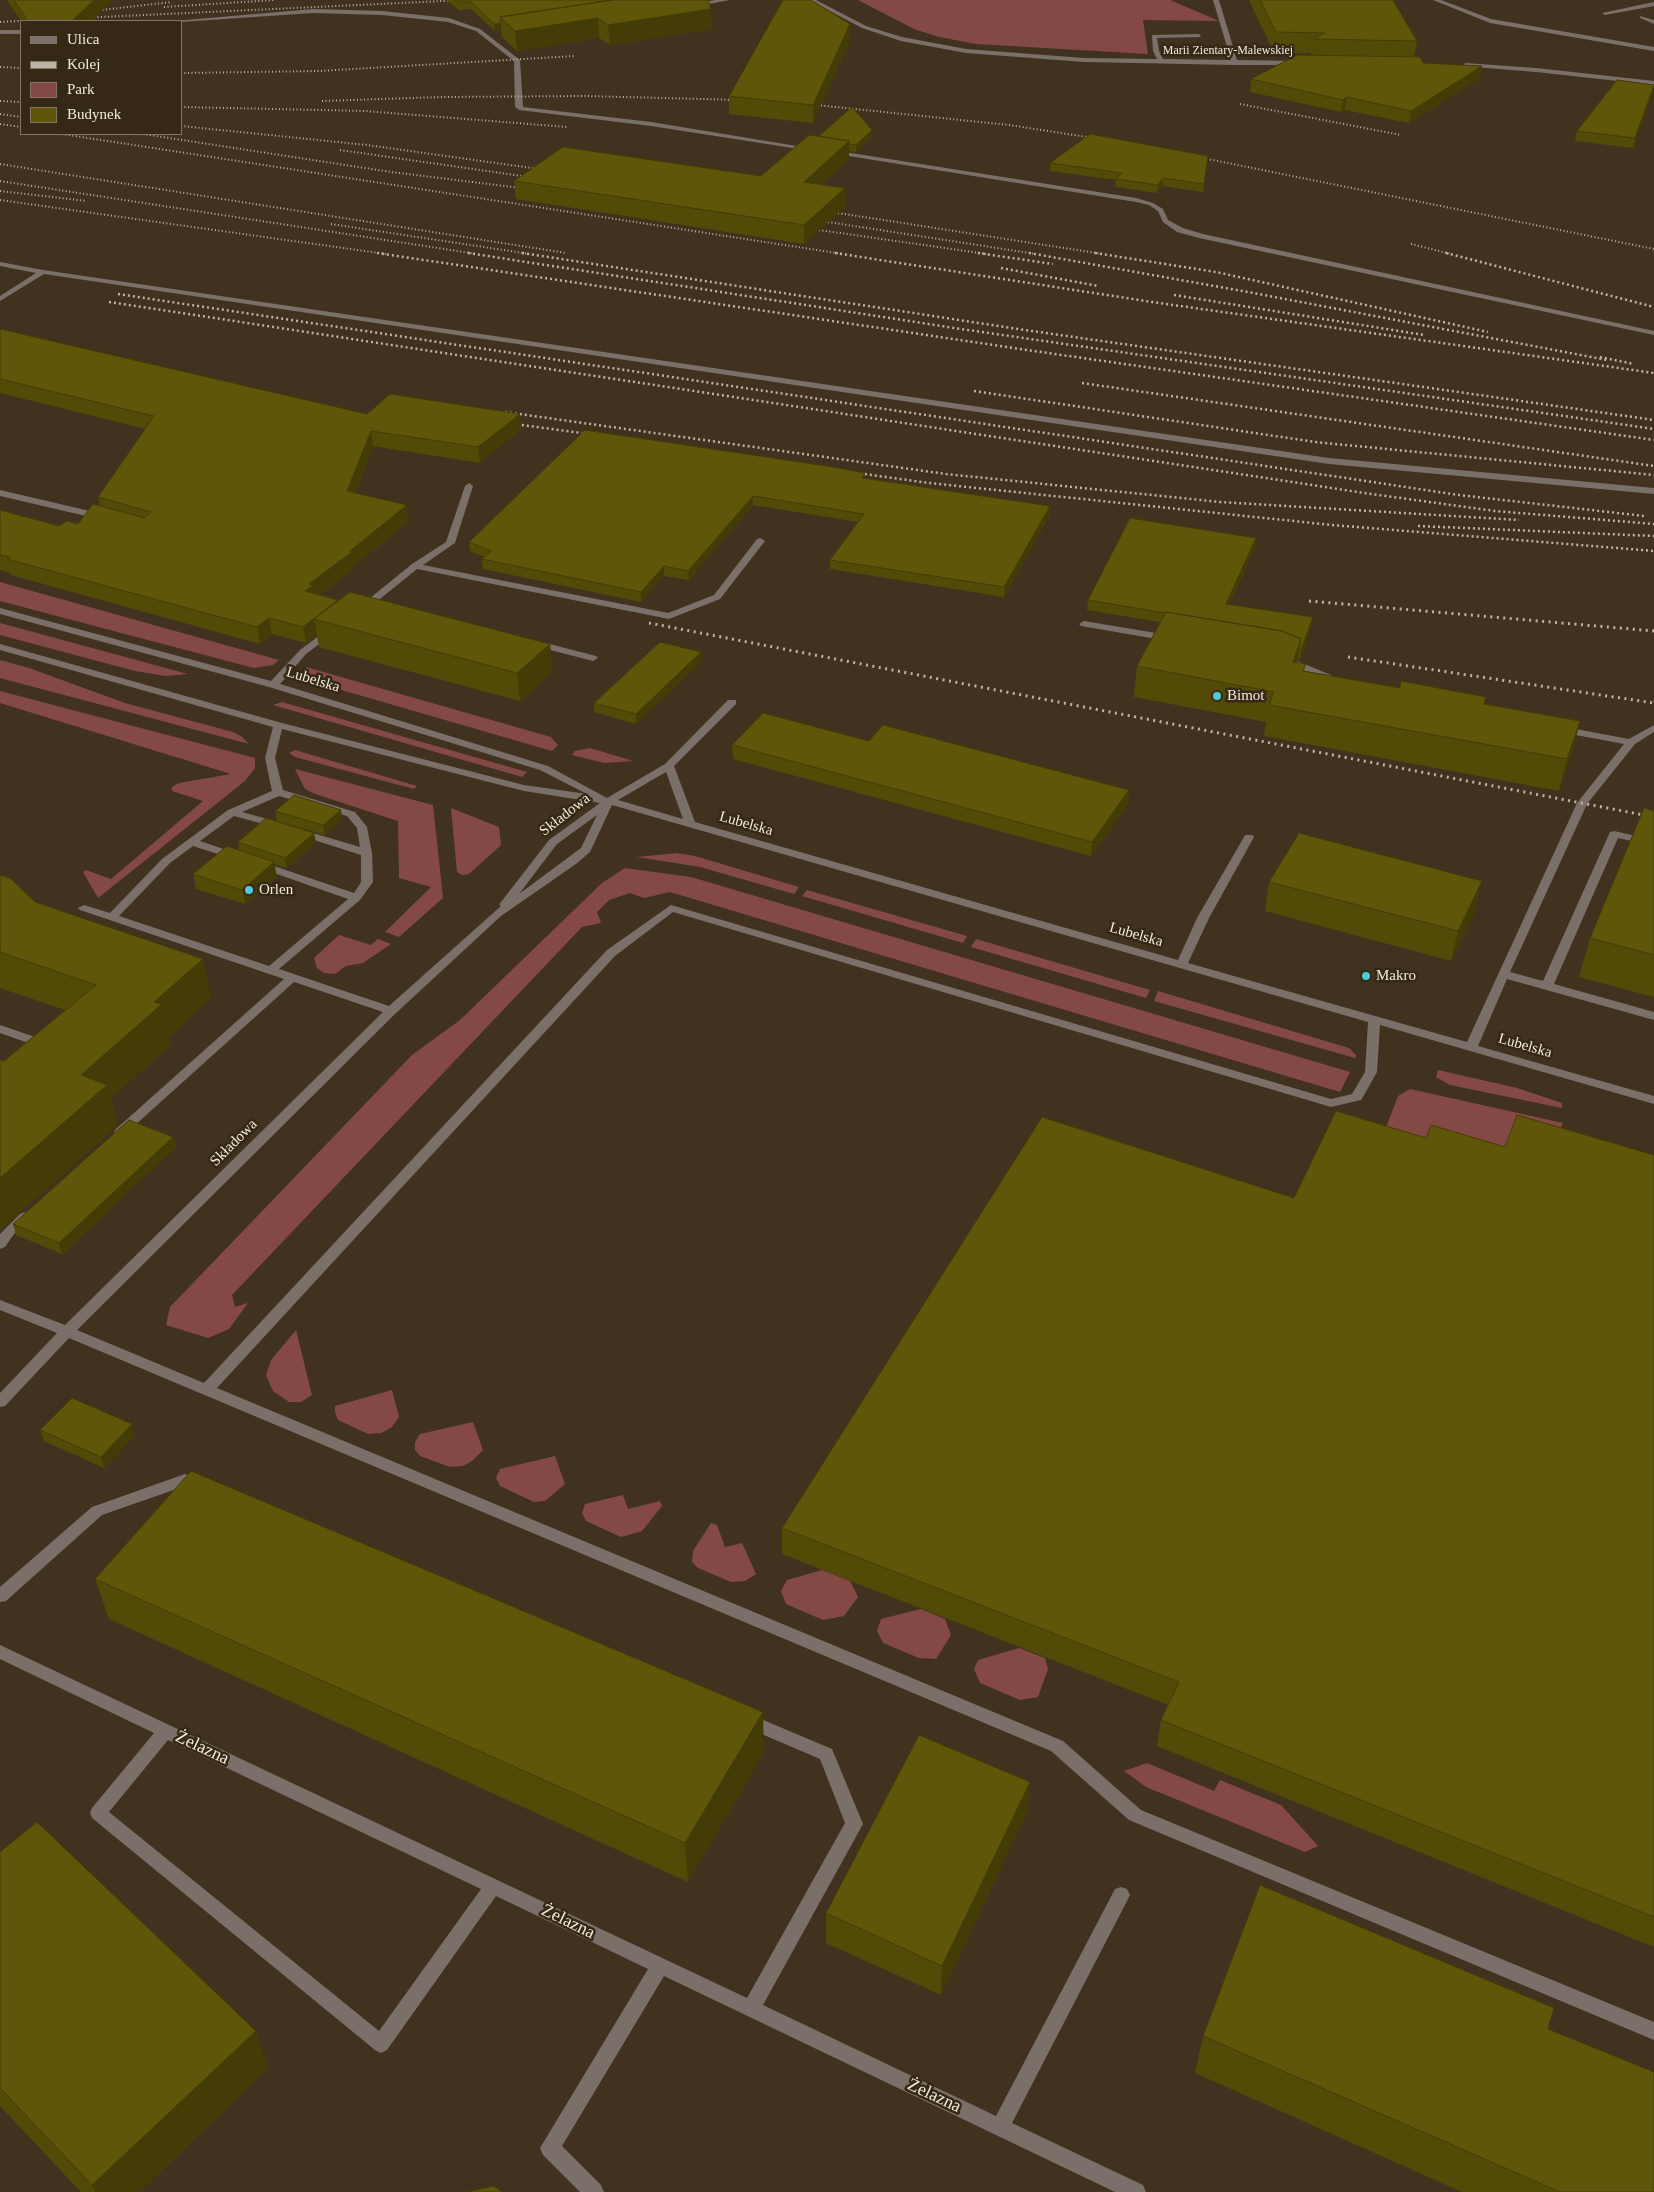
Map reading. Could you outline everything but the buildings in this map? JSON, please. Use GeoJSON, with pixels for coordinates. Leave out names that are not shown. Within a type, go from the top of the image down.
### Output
{"type":"FeatureCollection","features":[{"type":"Feature","properties":{"kind":"street"},"geometry":{"type":"LineString","coordinates":[[688,6],[728,0]]}},
{"type":"Feature","properties":{"kind":"street","name":"Marii Zientary-Malewskiej"},"geometry":{"type":"LineString","coordinates":[[812,0],[864,27],[930,45],[966,51],[1039,57],[1161,62],[1305,63]]}},
{"type":"Feature","properties":{"kind":"street"},"geometry":{"type":"LineString","coordinates":[[1216,0],[1236,63]]}},
{"type":"Feature","properties":{"kind":"street"},"geometry":{"type":"LineString","coordinates":[[1436,0],[1490,21],[1654,48]]}},
{"type":"Feature","properties":{"kind":"street"},"geometry":{"type":"LineString","coordinates":[[1604,13],[1654,4]]}},
{"type":"Feature","properties":{"kind":"street"},"geometry":{"type":"LineString","coordinates":[[182,21],[313,11],[382,14],[450,20],[478,30],[517,60],[518,107],[522,109],[652,124],[816,150]]}},
{"type":"Feature","properties":{"kind":"street"},"geometry":{"type":"LineString","coordinates":[[1642,17],[1654,22]]}},
{"type":"Feature","properties":{"kind":"street"},"geometry":{"type":"LineString","coordinates":[[0,32],[20,32]]}},
{"type":"Feature","properties":{"kind":"street"},"geometry":{"type":"LineString","coordinates":[[484,36],[494,34]]}},
{"type":"Feature","properties":{"kind":"street"},"geometry":{"type":"LineString","coordinates":[[1161,62],[1156,51],[1154,36],[1199,36]]}},
{"type":"Feature","properties":{"kind":"street"},"geometry":{"type":"LineString","coordinates":[[1455,65],[1536,70],[1654,84]]}},
{"type":"Feature","properties":{"kind":"street"},"geometry":{"type":"LineString","coordinates":[[826,151],[1136,200],[1161,210],[1165,221],[1180,230],[1202,236],[1654,333]]}},
{"type":"Feature","properties":{"kind":"street"},"geometry":{"type":"LineString","coordinates":[[0,264],[43,272],[1329,461],[1654,491]]}},
{"type":"Feature","properties":{"kind":"street"},"geometry":{"type":"LineString","coordinates":[[0,299],[43,272]]}},
{"type":"Feature","properties":{"kind":"street"},"geometry":{"type":"LineString","coordinates":[[356,613],[376,603],[415,566],[450,543],[469,486]]}},
{"type":"Feature","properties":{"kind":"street"},"geometry":{"type":"LineString","coordinates":[[0,493],[112,519]]}},
{"type":"Feature","properties":{"kind":"street"},"geometry":{"type":"LineString","coordinates":[[415,566],[669,616],[717,597],[760,541]]}},
{"type":"Feature","properties":{"kind":"street","name":"Lubelska"},"geometry":{"type":"LineString","coordinates":[[0,611],[273,685],[544,768],[609,801]]}},
{"type":"Feature","properties":{"kind":"street"},"geometry":{"type":"LineString","coordinates":[[273,685],[303,652],[341,624]]}},
{"type":"Feature","properties":{"kind":"street"},"geometry":{"type":"LineString","coordinates":[[1084,624],[1182,640]]}},
{"type":"Feature","properties":{"kind":"street"},"geometry":{"type":"LineString","coordinates":[[526,641],[593,658]]}},
{"type":"Feature","properties":{"kind":"street","name":"Lubelska"},"geometry":{"type":"LineString","coordinates":[[0,647],[278,726],[524,788],[609,801],[1654,1100]]}},
{"type":"Feature","properties":{"kind":"street"},"geometry":{"type":"LineString","coordinates":[[1280,657],[1342,683]]}},
{"type":"Feature","properties":{"kind":"street"},"geometry":{"type":"LineString","coordinates":[[609,801],[669,766],[732,702]]}},
{"type":"Feature","properties":{"kind":"street"},"geometry":{"type":"LineString","coordinates":[[278,726],[270,758],[278,792]]}},
{"type":"Feature","properties":{"kind":"street"},"geometry":{"type":"LineString","coordinates":[[1554,728],[1632,742]]}},
{"type":"Feature","properties":{"kind":"street"},"geometry":{"type":"LineString","coordinates":[[1471,1047],[1582,803],[1632,742],[1654,728]]}},
{"type":"Feature","properties":{"kind":"street"},"geometry":{"type":"LineString","coordinates":[[669,766],[690,824]]}},
{"type":"Feature","properties":{"kind":"street"},"geometry":{"type":"LineString","coordinates":[[112,917],[166,862],[192,842],[232,812],[278,792],[351,814],[362,827],[367,853],[368,882],[356,898],[270,970]]}},
{"type":"Feature","properties":{"kind":"street","name":"Składowa"},"geometry":{"type":"LineString","coordinates":[[497,914],[553,842],[609,801]]}},
{"type":"Feature","properties":{"kind":"street","name":"Składowa"},"geometry":{"type":"LineString","coordinates":[[0,1402],[67,1331],[391,1011],[497,914],[572,862],[586,850],[609,801]]}},
{"type":"Feature","properties":{"kind":"street"},"geometry":{"type":"LineString","coordinates":[[232,812],[367,853]]}},
{"type":"Feature","properties":{"kind":"street"},"geometry":{"type":"LineString","coordinates":[[1547,986],[1614,834],[1654,843]]}},
{"type":"Feature","properties":{"kind":"street"},"geometry":{"type":"LineString","coordinates":[[1181,965],[1203,918],[1249,836]]}},
{"type":"Feature","properties":{"kind":"street"},"geometry":{"type":"LineString","coordinates":[[192,842],[356,898]]}},
{"type":"Feature","properties":{"kind":"street"},"geometry":{"type":"LineString","coordinates":[[84,908],[391,1011]]}},
{"type":"Feature","properties":{"kind":"street"},"geometry":{"type":"LineString","coordinates":[[206,1390],[611,953],[670,908],[1331,1104],[1357,1097],[1371,1072],[1374,1020]]}},
{"type":"Feature","properties":{"kind":"street"},"geometry":{"type":"LineString","coordinates":[[1504,974],[1654,1016]]}},
{"type":"Feature","properties":{"kind":"street"},"geometry":{"type":"LineString","coordinates":[[111,1140],[293,977]]}},
{"type":"Feature","properties":{"kind":"street"},"geometry":{"type":"LineString","coordinates":[[0,1029],[34,1041]]}},
{"type":"Feature","properties":{"kind":"street"},"geometry":{"type":"LineString","coordinates":[[0,1244],[9,1231],[31,1211]]}},
{"type":"Feature","properties":{"kind":"street"},"geometry":{"type":"LineString","coordinates":[[0,1306],[67,1331],[1057,1746],[1135,1815],[1654,2031]]}},
{"type":"Feature","properties":{"kind":"street"},"geometry":{"type":"LineString","coordinates":[[0,1596],[97,1511],[185,1480],[212,1491]]}},
{"type":"Feature","properties":{"kind":"street","name":"Żelazna"},"geometry":{"type":"LineString","coordinates":[[0,1652],[1136,2192]]}},
{"type":"Feature","properties":{"kind":"street"},"geometry":{"type":"LineString","coordinates":[[735,1715],[826,1754],[854,1824],[751,2009]]}},
{"type":"Feature","properties":{"kind":"street"},"geometry":{"type":"LineString","coordinates":[[166,1730],[98,1813],[381,2044],[493,1886]]}},
{"type":"Feature","properties":{"kind":"street"},"geometry":{"type":"LineString","coordinates":[[1000,2127],[1121,1895]]}},
{"type":"Feature","properties":{"kind":"street"},"geometry":{"type":"LineString","coordinates":[[594,2192],[550,2148],[660,1966]]}},
{"type":"Feature","properties":{"kind":"green space"},"geometry":{"type":"Polygon","coordinates":[[[858,0],[1170,0],[1219,21],[1143,20],[1148,54],[976,44],[939,37],[914,29],[858,0]]]}},
{"type":"Feature","properties":{"kind":"green space"},"geometry":{"type":"Polygon","coordinates":[[[0,582],[279,660],[273,665],[254,668],[0,601],[0,582]]]}},
{"type":"Feature","properties":{"kind":"green space"},"geometry":{"type":"Polygon","coordinates":[[[0,623],[188,674],[165,676],[135,671],[0,635],[0,623]]]}},
{"type":"Feature","properties":{"kind":"green space"},"geometry":{"type":"Polygon","coordinates":[[[0,660],[29,668],[125,703],[233,732],[241,736],[249,744],[0,678],[0,660]]]}},
{"type":"Feature","properties":{"kind":"green space"},"geometry":{"type":"Polygon","coordinates":[[[306,667],[551,737],[558,745],[552,751],[314,682],[307,674],[306,667]]]}},
{"type":"Feature","properties":{"kind":"green space"},"geometry":{"type":"Polygon","coordinates":[[[0,691],[255,758],[255,768],[245,781],[98,898],[83,872],[86,870],[111,879],[203,801],[172,791],[172,787],[179,783],[231,774],[0,703],[0,691]]]}},
{"type":"Feature","properties":{"kind":"green space"},"geometry":{"type":"Polygon","coordinates":[[[282,702],[527,772],[522,777],[273,705],[282,702]]]}},
{"type":"Feature","properties":{"kind":"green space"},"geometry":{"type":"Polygon","coordinates":[[[590,748],[633,761],[604,763],[572,755],[575,751],[590,748]]]}},
{"type":"Feature","properties":{"kind":"green space"},"geometry":{"type":"Polygon","coordinates":[[[295,750],[417,786],[414,789],[295,757],[289,753],[295,750]]]}},
{"type":"Feature","properties":{"kind":"green space"},"geometry":{"type":"Polygon","coordinates":[[[295,769],[433,805],[443,898],[399,937],[385,932],[431,887],[399,878],[398,821],[305,789],[295,769]]]}},
{"type":"Feature","properties":{"kind":"green space"},"geometry":{"type":"Polygon","coordinates":[[[451,808],[499,827],[501,845],[469,874],[462,875],[457,872],[451,808]]]}},
{"type":"Feature","properties":{"kind":"green space"},"geometry":{"type":"Polygon","coordinates":[[[677,853],[695,856],[799,887],[794,894],[700,867],[637,857],[677,853]]]}},
{"type":"Feature","properties":{"kind":"green space"},"geometry":{"type":"Polygon","coordinates":[[[625,868],[691,877],[1350,1072],[1340,1092],[670,892],[644,898],[630,893],[609,900],[597,912],[601,923],[582,927],[232,1295],[235,1307],[248,1303],[229,1329],[208,1338],[166,1325],[170,1307],[412,1055],[460,1020],[602,883],[625,868]]]}},
{"type":"Feature","properties":{"kind":"green space"},"geometry":{"type":"Polygon","coordinates":[[[807,890],[967,936],[963,943],[802,896],[807,890]]]}},
{"type":"Feature","properties":{"kind":"green space"},"geometry":{"type":"Polygon","coordinates":[[[339,935],[371,945],[378,939],[391,944],[363,963],[346,966],[335,974],[324,973],[317,968],[314,958],[339,935]]]}},
{"type":"Feature","properties":{"kind":"green space"},"geometry":{"type":"Polygon","coordinates":[[[976,939],[1150,990],[1146,998],[971,947],[976,939]]]}},
{"type":"Feature","properties":{"kind":"green space"},"geometry":{"type":"Polygon","coordinates":[[[1158,991],[1349,1048],[1356,1055],[1355,1058],[1154,1001],[1158,991]]]}},
{"type":"Feature","properties":{"kind":"green space"},"geometry":{"type":"Polygon","coordinates":[[[1438,1070],[1517,1088],[1562,1103],[1562,1108],[1450,1085],[1436,1077],[1438,1070]]]}},
{"type":"Feature","properties":{"kind":"green space"},"geometry":{"type":"Polygon","coordinates":[[[1410,1089],[1563,1123],[1550,1153],[1498,1172],[1378,1149],[1398,1096],[1410,1089]]]}},
{"type":"Feature","properties":{"kind":"green space"},"geometry":{"type":"Polygon","coordinates":[[[296,1330],[312,1395],[301,1402],[289,1402],[273,1391],[266,1375],[271,1360],[296,1330]]]}},
{"type":"Feature","properties":{"kind":"green space"},"geometry":{"type":"Polygon","coordinates":[[[392,1390],[399,1417],[391,1428],[381,1433],[368,1434],[338,1420],[335,1406],[392,1390]]]}},
{"type":"Feature","properties":{"kind":"green space"},"geometry":{"type":"Polygon","coordinates":[[[473,1422],[483,1450],[472,1461],[463,1466],[450,1467],[420,1456],[415,1450],[415,1442],[420,1434],[473,1422]]]}},
{"type":"Feature","properties":{"kind":"green space"},"geometry":{"type":"Polygon","coordinates":[[[555,1456],[565,1484],[545,1501],[534,1502],[500,1486],[496,1478],[500,1469],[555,1456]]]}},
{"type":"Feature","properties":{"kind":"green space"},"geometry":{"type":"Polygon","coordinates":[[[623,1495],[628,1509],[660,1501],[662,1506],[642,1531],[621,1537],[586,1521],[582,1513],[585,1504],[623,1495]]]}},
{"type":"Feature","properties":{"kind":"green space"},"geometry":{"type":"Polygon","coordinates":[[[711,1523],[717,1525],[725,1547],[742,1543],[756,1574],[745,1581],[731,1582],[698,1568],[692,1562],[693,1551],[711,1523]]]}},
{"type":"Feature","properties":{"kind":"green space"},"geometry":{"type":"Polygon","coordinates":[[[822,1570],[850,1581],[858,1597],[844,1616],[823,1620],[786,1604],[781,1591],[787,1580],[822,1570]]]}},
{"type":"Feature","properties":{"kind":"green space"},"geometry":{"type":"Polygon","coordinates":[[[921,1609],[945,1619],[951,1635],[936,1659],[919,1658],[883,1643],[877,1631],[881,1619],[921,1609]]]}},
{"type":"Feature","properties":{"kind":"green space"},"geometry":{"type":"Polygon","coordinates":[[[1019,1648],[1045,1658],[1048,1669],[1038,1697],[1020,1700],[980,1683],[974,1669],[978,1660],[1019,1648]]]}},
{"type":"Feature","properties":{"kind":"green space"},"geometry":{"type":"Polygon","coordinates":[[[1147,1763],[1214,1791],[1220,1780],[1281,1805],[1318,1846],[1305,1852],[1146,1787],[1124,1771],[1147,1763]]]}},
{"type":"Feature","properties":{"kind":"railway"},"geometry":{"type":"LineString","coordinates":[[164,7],[274,0]]}},
{"type":"Feature","properties":{"kind":"railway"},"geometry":{"type":"LineString","coordinates":[[80,18],[465,0]]}},
{"type":"Feature","properties":{"kind":"railway"},"geometry":{"type":"LineString","coordinates":[[92,11],[172,2]]}},
{"type":"Feature","properties":{"kind":"railway"},"geometry":{"type":"LineString","coordinates":[[0,22],[20,21]]}},
{"type":"Feature","properties":{"kind":"railway"},"geometry":{"type":"LineString","coordinates":[[182,73],[319,71],[575,56]]}},
{"type":"Feature","properties":{"kind":"railway"},"geometry":{"type":"LineString","coordinates":[[0,67],[20,68]]}},
{"type":"Feature","properties":{"kind":"railway"},"geometry":{"type":"LineString","coordinates":[[322,101],[442,97],[585,96],[742,100]]}},
{"type":"Feature","properties":{"kind":"railway"},"geometry":{"type":"LineString","coordinates":[[0,101],[20,102]]}},
{"type":"Feature","properties":{"kind":"railway"},"geometry":{"type":"LineString","coordinates":[[807,104],[1009,125],[1100,139]]}},
{"type":"Feature","properties":{"kind":"railway"},"geometry":{"type":"LineString","coordinates":[[1240,104],[1401,135]]}},
{"type":"Feature","properties":{"kind":"railway"},"geometry":{"type":"LineString","coordinates":[[182,107],[365,111],[567,127]]}},
{"type":"Feature","properties":{"kind":"railway"},"geometry":{"type":"LineString","coordinates":[[0,114],[20,117]]}},
{"type":"Feature","properties":{"kind":"railway"},"geometry":{"type":"LineString","coordinates":[[0,124],[20,127]]}},
{"type":"Feature","properties":{"kind":"railway"},"geometry":{"type":"LineString","coordinates":[[182,126],[367,145],[546,170]]}},
{"type":"Feature","properties":{"kind":"railway"},"geometry":{"type":"LineString","coordinates":[[69,135],[843,254]]}},
{"type":"Feature","properties":{"kind":"railway"},"geometry":{"type":"LineString","coordinates":[[150,135],[391,172],[529,189]]}},
{"type":"Feature","properties":{"kind":"railway"},"geometry":{"type":"LineString","coordinates":[[340,150],[536,178]]}},
{"type":"Feature","properties":{"kind":"railway"},"geometry":{"type":"LineString","coordinates":[[1193,156],[1654,249]]}},
{"type":"Feature","properties":{"kind":"railway"},"geometry":{"type":"LineString","coordinates":[[0,164],[566,253]]}},
{"type":"Feature","properties":{"kind":"railway"},"geometry":{"type":"LineString","coordinates":[[0,181],[477,254]]}},
{"type":"Feature","properties":{"kind":"railway"},"geometry":{"type":"LineString","coordinates":[[0,191],[87,201]]}},
{"type":"Feature","properties":{"kind":"railway"},"geometry":{"type":"LineString","coordinates":[[0,200],[386,254]]}},
{"type":"Feature","properties":{"kind":"railway"},"geometry":{"type":"LineString","coordinates":[[838,213],[1103,254]]}},
{"type":"Feature","properties":{"kind":"railway"},"geometry":{"type":"LineString","coordinates":[[828,222],[1036,254]]}},
{"type":"Feature","properties":{"kind":"railway"},"geometry":{"type":"LineString","coordinates":[[331,224],[530,254]]}},
{"type":"Feature","properties":{"kind":"railway"},"geometry":{"type":"LineString","coordinates":[[819,230],[987,254]]}},
{"type":"Feature","properties":{"kind":"railway"},"geometry":{"type":"LineString","coordinates":[[1411,244],[1451,254]]}},
{"type":"Feature","properties":{"kind":"railway"},"geometry":{"type":"LineString","coordinates":[[377,253],[1020,349],[1654,440]]}},
{"type":"Feature","properties":{"kind":"railway"},"geometry":{"type":"LineString","coordinates":[[468,253],[961,329],[1654,429]]}},
{"type":"Feature","properties":{"kind":"railway"},"geometry":{"type":"LineString","coordinates":[[522,253],[1018,329],[1654,420]]}},
{"type":"Feature","properties":{"kind":"railway"},"geometry":{"type":"LineString","coordinates":[[835,253],[1152,302],[1654,373]]}},
{"type":"Feature","properties":{"kind":"railway"},"geometry":{"type":"LineString","coordinates":[[978,253],[1053,264]]}},
{"type":"Feature","properties":{"kind":"railway"},"geometry":{"type":"LineString","coordinates":[[1029,253],[1248,292],[1607,360]]}},
{"type":"Feature","properties":{"kind":"railway"},"geometry":{"type":"LineString","coordinates":[[1095,253],[1216,272],[1488,332]]}},
{"type":"Feature","properties":{"kind":"railway"},"geometry":{"type":"LineString","coordinates":[[1446,253],[1654,307]]}},
{"type":"Feature","properties":{"kind":"railway"},"geometry":{"type":"LineString","coordinates":[[1001,268],[1098,286]]}},
{"type":"Feature","properties":{"kind":"railway"},"geometry":{"type":"LineString","coordinates":[[118,294],[1459,495],[1644,516]]}},
{"type":"Feature","properties":{"kind":"railway"},"geometry":{"type":"LineString","coordinates":[[1174,295],[1424,335]]}},
{"type":"Feature","properties":{"kind":"railway"},"geometry":{"type":"LineString","coordinates":[[109,302],[1364,493],[1495,511],[1654,524]]}},
{"type":"Feature","properties":{"kind":"railway"},"geometry":{"type":"LineString","coordinates":[[1600,357],[1634,364]]}},
{"type":"Feature","properties":{"kind":"railway"},"geometry":{"type":"LineString","coordinates":[[1082,383],[1654,466]]}},
{"type":"Feature","properties":{"kind":"railway"},"geometry":{"type":"LineString","coordinates":[[974,391],[1315,442],[1654,475]]}},
{"type":"Feature","properties":{"kind":"railway"},"geometry":{"type":"LineString","coordinates":[[505,412],[946,474],[1220,502],[1519,520]]}},
{"type":"Feature","properties":{"kind":"railway"},"geometry":{"type":"LineString","coordinates":[[507,423],[596,435]]}},
{"type":"Feature","properties":{"kind":"railway"},"geometry":{"type":"LineString","coordinates":[[850,472],[929,483],[1332,525],[1654,551]]}},
{"type":"Feature","properties":{"kind":"railway"},"geometry":{"type":"LineString","coordinates":[[1418,526],[1654,536]]}},
{"type":"Feature","properties":{"kind":"railway"},"geometry":{"type":"LineString","coordinates":[[1309,601],[1654,631]]}},
{"type":"Feature","properties":{"kind":"railway"},"geometry":{"type":"LineString","coordinates":[[649,623],[1654,817]]}},
{"type":"Feature","properties":{"kind":"railway"},"geometry":{"type":"LineString","coordinates":[[1348,657],[1654,703]]}},
{"type":"Feature","properties":{"kind":"place","name":"Bimot"},"geometry":{"type":"Point","coordinates":[1217,696]}},
{"type":"Feature","properties":{"kind":"place","name":"Orlen"},"geometry":{"type":"Point","coordinates":[249,890]}},
{"type":"Feature","properties":{"kind":"place","name":"Makro"},"geometry":{"type":"Point","coordinates":[1366,976]}}]}
